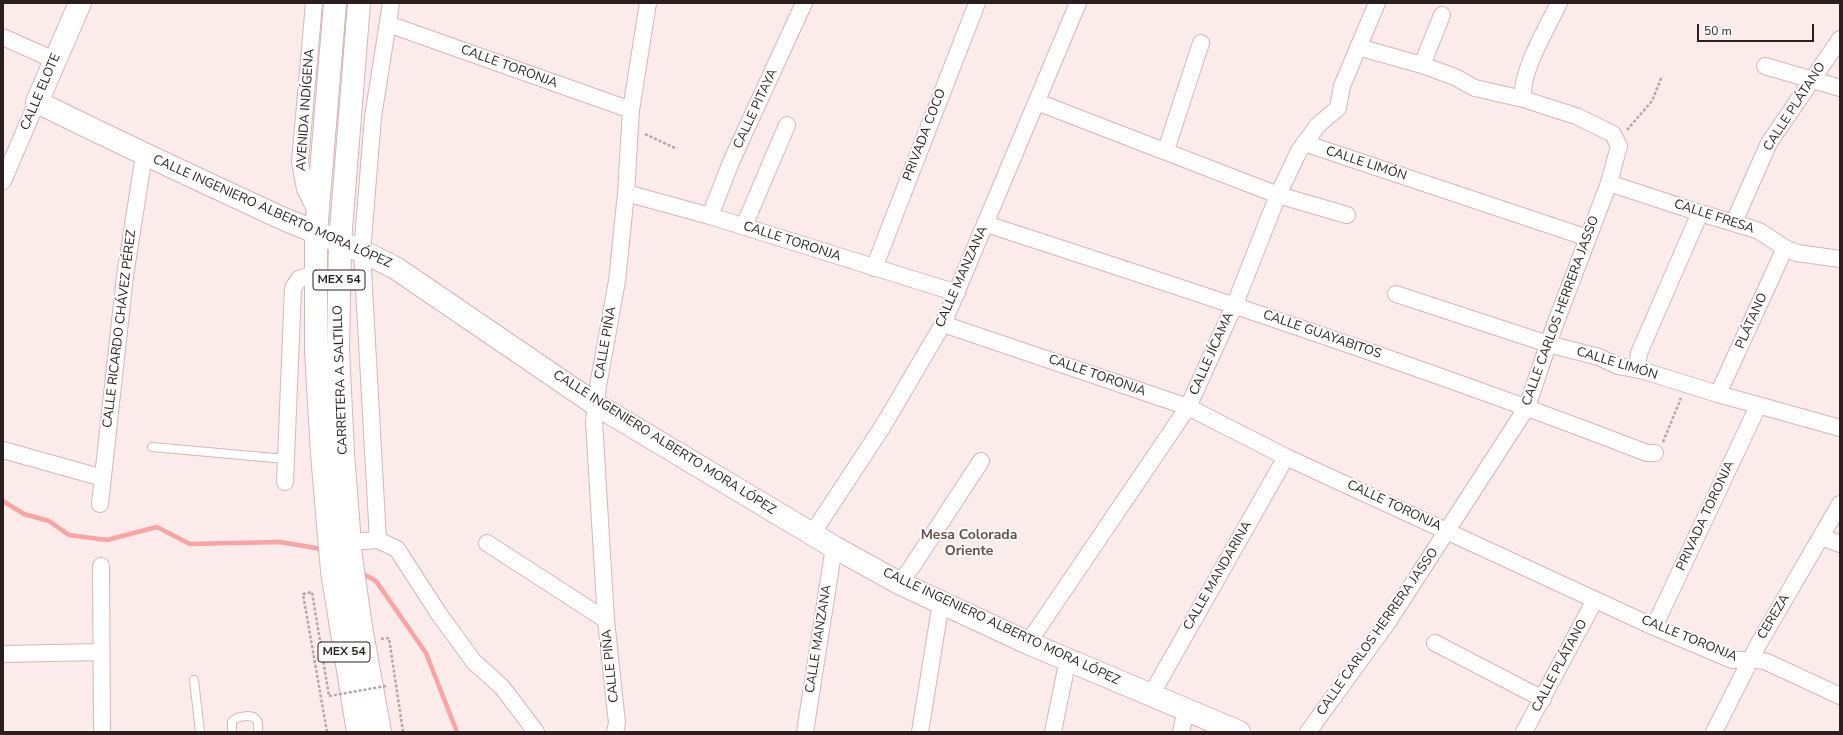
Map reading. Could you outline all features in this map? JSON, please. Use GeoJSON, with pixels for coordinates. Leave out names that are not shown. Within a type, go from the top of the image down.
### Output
{"type":"FeatureCollection","features":[{"type":"Feature","properties":{"kind":"street","name":"CALLE ELOTE"},"geometry":{"type":"LineString","coordinates":[[3,181],[54,60],[80,3]]}},
{"type":"Feature","properties":{"kind":"street","name":"AVENIDA INDÍGENA"},"geometry":{"type":"LineString","coordinates":[[314,3],[300,162],[301,176],[316,223]]}},
{"type":"Feature","properties":{"kind":"street","name":"CARRETERA A SALTILLO"},"geometry":{"type":"LineString","coordinates":[[335,3],[316,223],[315,274],[318,402],[332,571],[358,732]]}},
{"type":"Feature","properties":{"kind":"street","name":"CARRETERA A SALTILLO"},"geometry":{"type":"LineString","coordinates":[[359,3],[340,242],[338,308],[339,365],[343,453],[351,549],[355,583],[380,732]]}},
{"type":"Feature","properties":{"kind":"street"},"geometry":{"type":"LineString","coordinates":[[378,540],[362,252],[373,117],[391,3]]}},
{"type":"Feature","properties":{"kind":"street","name":"CALLE PIÑA"},"geometry":{"type":"LineString","coordinates":[[615,732],[617,723],[606,620],[594,422],[595,404],[617,281],[626,193],[631,110],[648,3]]}},
{"type":"Feature","properties":{"kind":"street","name":"CALLE PITAYA"},"geometry":{"type":"LineString","coordinates":[[710,216],[731,162],[804,3]]}},
{"type":"Feature","properties":{"kind":"street","name":"PRIVADA COCO"},"geometry":{"type":"LineString","coordinates":[[874,268],[977,3]]}},
{"type":"Feature","properties":{"kind":"street","name":"CALLE MANZANA"},"geometry":{"type":"LineString","coordinates":[[812,534],[883,426],[943,324],[1078,3]]}},
{"type":"Feature","properties":{"kind":"street","name":"CALLE JÍCAMA"},"geometry":{"type":"LineString","coordinates":[[1028,643],[1188,407],[1234,304],[1278,195],[1304,143],[1318,125],[1338,108],[1342,86],[1377,3]]}},
{"type":"Feature","properties":{"kind":"street"},"geometry":{"type":"LineString","coordinates":[[1523,98],[1522,89],[1526,74],[1559,3]]}},
{"type":"Feature","properties":{"kind":"street"},"geometry":{"type":"LineString","coordinates":[[1422,65],[1442,15]]}},
{"type":"Feature","properties":{"kind":"street","name":"CALLE TORONJA"},"geometry":{"type":"LineString","coordinates":[[388,24],[631,110]]}},
{"type":"Feature","properties":{"kind":"street"},"geometry":{"type":"LineString","coordinates":[[3,37],[54,60]]}},
{"type":"Feature","properties":{"kind":"street","name":"CALLE PLÁTANO"},"geometry":{"type":"LineString","coordinates":[[1734,222],[1769,143],[1840,39]]}},
{"type":"Feature","properties":{"kind":"street"},"geometry":{"type":"LineString","coordinates":[[1166,150],[1201,43]]}},
{"type":"Feature","properties":{"kind":"street"},"geometry":{"type":"LineString","coordinates":[[1358,48],[1422,65],[1455,77],[1475,88],[1523,98],[1576,116],[1605,129],[1613,134],[1617,140]]}},
{"type":"Feature","properties":{"kind":"street"},"geometry":{"type":"LineString","coordinates":[[1765,66],[1840,88]]}},
{"type":"Feature","properties":{"kind":"street","name":"CALLE INGENIERO ALBERTO MORA LÓPEZ"},"geometry":{"type":"LineString","coordinates":[[37,102],[144,155],[316,223],[340,242],[397,269],[595,404],[812,534],[899,583],[1028,643],[1239,732]]}},
{"type":"Feature","properties":{"kind":"street"},"geometry":{"type":"LineString","coordinates":[[1037,102],[1166,150],[1278,195],[1347,215]]}},
{"type":"Feature","properties":{"kind":"street"},"geometry":{"type":"LineString","coordinates":[[744,226],[787,125]]}},
{"type":"Feature","properties":{"kind":"street","name":"CALLE CARLOS HERRERA JASSO"},"geometry":{"type":"LineString","coordinates":[[1308,732],[1388,622],[1527,407],[1548,344],[1609,183],[1619,146],[1617,140]]}},
{"type":"Feature","properties":{"kind":"street","name":"CALLE LIMÓN"},"geometry":{"type":"LineString","coordinates":[[1304,143],[1588,238]]}},
{"type":"Feature","properties":{"kind":"street","name":"CALLE RICARDO CHÁVEZ PÉREZ"},"geometry":{"type":"LineString","coordinates":[[100,504],[125,276],[144,155]]}},
{"type":"Feature","properties":{"kind":"street","name":"CALLE FRESA"},"geometry":{"type":"LineString","coordinates":[[1609,183],[1759,231],[1785,248],[1809,255],[1840,259]]}},
{"type":"Feature","properties":{"kind":"street","name":"CALLE TORONJA"},"geometry":{"type":"LineString","coordinates":[[626,193],[744,226],[957,293]]}},
{"type":"Feature","properties":{"kind":"street"},"geometry":{"type":"LineString","coordinates":[[1637,369],[1639,353],[1700,213]]}},
{"type":"Feature","properties":{"kind":"street","name":"CALLE GUAYABITOS"},"geometry":{"type":"LineString","coordinates":[[986,224],[1234,304],[1527,407],[1647,452],[1655,452]]}},
{"type":"Feature","properties":{"kind":"street","name":"PLÁTANO"},"geometry":{"type":"LineString","coordinates":[[1718,394],[1785,248]]}},
{"type":"Feature","properties":{"kind":"street"},"geometry":{"type":"LineString","coordinates":[[285,482],[293,288],[299,279],[315,274]]}},
{"type":"Feature","properties":{"kind":"street","name":"CALLE LIMÓN"},"geometry":{"type":"LineString","coordinates":[[1396,294],[1548,344],[1599,357],[1618,366],[1637,369],[1758,406],[1840,428]]}},
{"type":"Feature","properties":{"kind":"street","name":"CALLE TORONJA"},"geometry":{"type":"LineString","coordinates":[[943,324],[1188,407],[1286,457],[1447,530],[1654,627],[1732,660],[1768,662],[1840,696]]}},
{"type":"Feature","properties":{"kind":"street","name":"PRIVADA TORONJA"},"geometry":{"type":"LineString","coordinates":[[1654,627],[1758,406]]}},
{"type":"Feature","properties":{"kind":"street"},"geometry":{"type":"LineString","coordinates":[[3,450],[103,478]]}},
{"type":"Feature","properties":{"kind":"street","name":"CALLE MANDARINA"},"geometry":{"type":"LineString","coordinates":[[1150,695],[1286,457]]}},
{"type":"Feature","properties":{"kind":"street"},"geometry":{"type":"LineString","coordinates":[[899,583],[911,568],[981,460]]}},
{"type":"Feature","properties":{"kind":"street","name":"CEREZA"},"geometry":{"type":"LineString","coordinates":[[1714,732],[1749,660],[1840,504]]}},
{"type":"Feature","properties":{"kind":"street"},"geometry":{"type":"LineString","coordinates":[[1822,537],[1840,544]]}},
{"type":"Feature","properties":{"kind":"street"},"geometry":{"type":"LineString","coordinates":[[351,549],[378,540],[397,549],[439,614],[474,662],[502,687],[536,732]]}},
{"type":"Feature","properties":{"kind":"street"},"geometry":{"type":"LineString","coordinates":[[487,543],[606,620]]}},
{"type":"Feature","properties":{"kind":"street","name":"CALLE MANZANA"},"geometry":{"type":"LineString","coordinates":[[805,732],[834,546]]}},
{"type":"Feature","properties":{"kind":"street"},"geometry":{"type":"LineString","coordinates":[[101,566],[102,732]]}},
{"type":"Feature","properties":{"kind":"street","name":"CALLE PLÁTANO"},"geometry":{"type":"LineString","coordinates":[[1524,732],[1595,600]]}},
{"type":"Feature","properties":{"kind":"street"},"geometry":{"type":"LineString","coordinates":[[920,732],[940,602]]}},
{"type":"Feature","properties":{"kind":"street"},"geometry":{"type":"LineString","coordinates":[[1436,643],[1543,699]]}},
{"type":"Feature","properties":{"kind":"street"},"geometry":{"type":"LineString","coordinates":[[3,654],[101,652]]}},
{"type":"Feature","properties":{"kind":"street"},"geometry":{"type":"LineString","coordinates":[[1053,732],[1068,659]]}},
{"type":"Feature","properties":{"kind":"street"},"geometry":{"type":"LineString","coordinates":[[1181,732],[1186,710]]}},
{"type":"Feature","properties":{"kind":"lane"},"geometry":{"type":"LineString","coordinates":[[152,447],[286,459]]}},
{"type":"Feature","properties":{"kind":"lane"},"geometry":{"type":"LineString","coordinates":[[194,680],[200,732]]}},
{"type":"Feature","properties":{"kind":"lane"},"geometry":{"type":"LineString","coordinates":[[232,732],[233,719],[238,717],[251,717],[258,721],[258,732]]}},
{"type":"Feature","properties":{"kind":"path"},"geometry":{"type":"LineString","coordinates":[[1617,140],[1643,113],[1652,101],[1662,76]]}},
{"type":"Feature","properties":{"kind":"path"},"geometry":{"type":"LineString","coordinates":[[630,127],[677,149]]}},
{"type":"Feature","properties":{"kind":"path"},"geometry":{"type":"LineString","coordinates":[[1655,452],[1662,446],[1687,385]]}},
{"type":"Feature","properties":{"kind":"path"},"geometry":{"type":"LineString","coordinates":[[327,732],[303,594],[312,592],[329,696],[386,686],[385,678]]}},
{"type":"Feature","properties":{"kind":"path"},"geometry":{"type":"LineString","coordinates":[[379,640],[389,638],[403,732]]}},
{"type":"Feature","properties":{"kind":"waterway"},"geometry":{"type":"LineString","coordinates":[[3,501],[24,514],[49,521],[69,535],[107,540],[157,527],[190,544],[280,542],[316,548],[324,552]]}},
{"type":"Feature","properties":{"kind":"waterway"},"geometry":{"type":"LineString","coordinates":[[360,572],[376,581],[426,653],[457,732]]}},
{"type":"Feature","properties":{"kind":"district","name":"Mesa Colorada Oriente"},"geometry":{"type":"Point","coordinates":[969,544]}}]}
